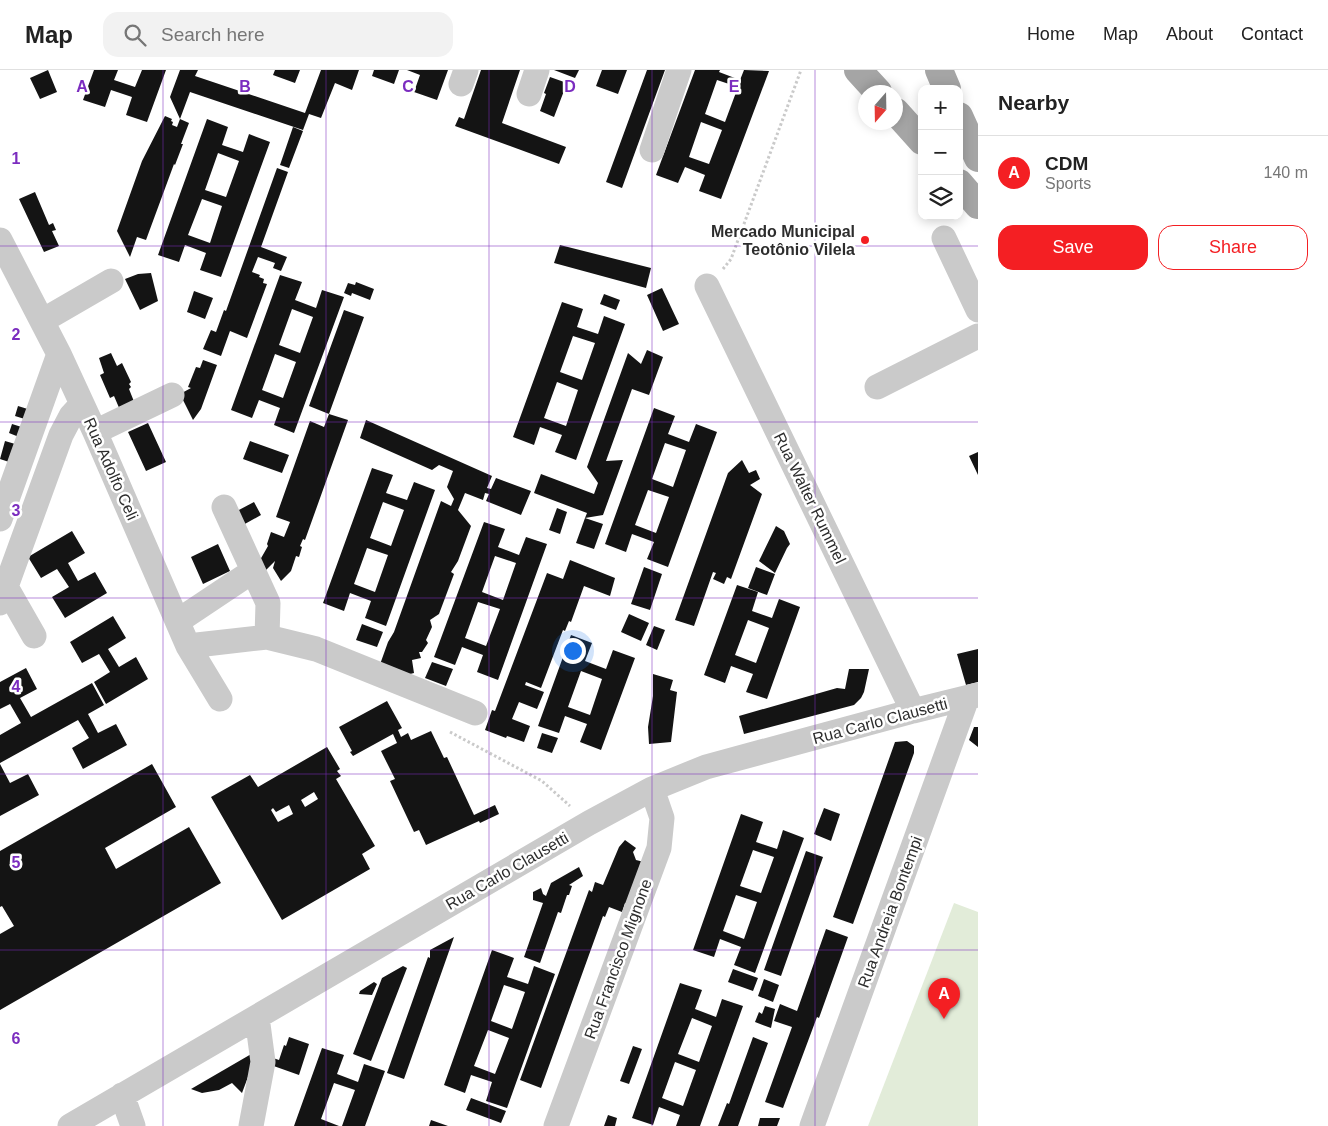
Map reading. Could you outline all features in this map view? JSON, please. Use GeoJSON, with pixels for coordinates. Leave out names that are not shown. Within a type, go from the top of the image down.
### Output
{"type":"FeatureCollection","features":[{"type":"Feature","properties":{"kind":"main road"},"geometry":{"type":"LineString","coordinates":[[858,70],[872,85]]}},
{"type":"Feature","properties":{"kind":"main road"},"geometry":{"type":"LineString","coordinates":[[939,70],[945,85]]}},
{"type":"Feature","properties":{"kind":"main road"},"geometry":{"type":"LineString","coordinates":[[903,120],[918,137]]}},
{"type":"Feature","properties":{"kind":"main road"},"geometry":{"type":"LineString","coordinates":[[963,125],[978,158]]}},
{"type":"Feature","properties":{"kind":"main road"},"geometry":{"type":"LineString","coordinates":[[963,188],[978,205]]}},
{"type":"Feature","properties":{"kind":"street"},"geometry":{"type":"LineString","coordinates":[[529,94],[537,70]]}},
{"type":"Feature","properties":{"kind":"street"},"geometry":{"type":"LineString","coordinates":[[652,150],[679,70]]}},
{"type":"Feature","properties":{"kind":"street"},"geometry":{"type":"LineString","coordinates":[[944,238],[978,310]]}},
{"type":"Feature","properties":{"kind":"street","name":"Rua Adolfo Celi"},"geometry":{"type":"LineString","coordinates":[[3,255],[59,354],[188,646],[220,699]]}},
{"type":"Feature","properties":{"kind":"street"},"geometry":{"type":"LineString","coordinates":[[42,321],[111,281]]}},
{"type":"Feature","properties":{"kind":"street","name":"Rua Walter Rummel"},"geometry":{"type":"LineString","coordinates":[[707,286],[913,711]]}},
{"type":"Feature","properties":{"kind":"street"},"geometry":{"type":"LineString","coordinates":[[877,387],[978,336]]}},
{"type":"Feature","properties":{"kind":"street"},"geometry":{"type":"LineString","coordinates":[[0,519],[59,354]]}},
{"type":"Feature","properties":{"kind":"street"},"geometry":{"type":"LineString","coordinates":[[95,432],[172,395]]}},
{"type":"Feature","properties":{"kind":"street"},"geometry":{"type":"LineString","coordinates":[[34,636],[3,595],[61,435],[71,416],[82,404]]}},
{"type":"Feature","properties":{"kind":"street"},"geometry":{"type":"LineString","coordinates":[[224,506],[268,603],[267,638]]}},
{"type":"Feature","properties":{"kind":"street"},"geometry":{"type":"LineString","coordinates":[[178,621],[253,571]]}},
{"type":"Feature","properties":{"kind":"street"},"geometry":{"type":"LineString","coordinates":[[188,646],[267,638],[316,649],[475,713]]}},
{"type":"Feature","properties":{"kind":"street","name":"Rua Carlo Clausetti"},"geometry":{"type":"LineString","coordinates":[[70,1126],[626,802],[706,767],[972,697]]}},
{"type":"Feature","properties":{"kind":"street","name":"Rua Andreia Bontempi"},"geometry":{"type":"LineString","coordinates":[[812,1126],[972,697]]}},
{"type":"Feature","properties":{"kind":"street","name":"Rua Francisco Mignone"},"geometry":{"type":"LineString","coordinates":[[556,1126],[659,848],[662,818],[652,790]]}},
{"type":"Feature","properties":{"kind":"street"},"geometry":{"type":"LineString","coordinates":[[251,1126],[263,1062],[257,1017]]}},
{"type":"Feature","properties":{"kind":"street"},"geometry":{"type":"LineString","coordinates":[[122,1095],[133,1126]]}},
{"type":"Feature","properties":{"kind":"path"},"geometry":{"type":"LineString","coordinates":[[707,286],[731,259],[801,70]]}},
{"type":"Feature","properties":{"kind":"green space"},"geometry":{"type":"Polygon","coordinates":[[[954,903],[978,912],[978,1126],[868,1126],[954,903]]]}},
{"type":"Feature","properties":{"kind":"building"},"geometry":{"type":"Polygon","coordinates":[[[48,70],[57,92],[40,99],[30,78],[48,70]]]}},
{"type":"Feature","properties":{"kind":"building"},"geometry":{"type":"Polygon","coordinates":[[[94,70],[118,70],[114,80],[135,87],[142,70],[166,70],[147,122],[126,115],[132,97],[111,90],[105,107],[83,100],[94,70]]]}},
{"type":"Feature","properties":{"kind":"building"},"geometry":{"type":"Polygon","coordinates":[[[180,70],[198,70],[195,76],[305,113],[321,70],[359,70],[352,90],[335,83],[321,118],[309,114],[303,130],[190,92],[180,119],[170,97],[180,70]]]}},
{"type":"Feature","properties":{"kind":"building"},"geometry":{"type":"Polygon","coordinates":[[[275,70],[300,70],[295,83],[273,75],[275,70]]]}},
{"type":"Feature","properties":{"kind":"building"},"geometry":{"type":"Polygon","coordinates":[[[374,70],[399,70],[394,84],[372,76],[374,70]]]}},
{"type":"Feature","properties":{"kind":"building"},"geometry":{"type":"Polygon","coordinates":[[[407,70],[448,70],[437,100],[414,92],[420,75],[407,70]]]}},
{"type":"Feature","properties":{"kind":"building"},"geometry":{"type":"Polygon","coordinates":[[[481,70],[520,70],[502,123],[566,147],[559,164],[455,126],[459,117],[464,119],[481,70]]]}},
{"type":"Feature","properties":{"kind":"building"},"geometry":{"type":"Polygon","coordinates":[[[554,70],[579,70],[575,78],[554,70]]]}},
{"type":"Feature","properties":{"kind":"building"},"geometry":{"type":"Polygon","coordinates":[[[602,70],[627,70],[618,94],[596,86],[602,70]]]}},
{"type":"Feature","properties":{"kind":"building"},"geometry":{"type":"Polygon","coordinates":[[[647,70],[665,70],[622,188],[606,182],[647,70]]]}},
{"type":"Feature","properties":{"kind":"building"},"geometry":{"type":"Polygon","coordinates":[[[695,70],[720,70],[719,72],[740,80],[744,70],[769,71],[721,199],[699,191],[705,175],[685,167],[678,183],[656,175],[695,70]],[[717,80],[705,114],[725,122],[738,87],[717,80]],[[701,122],[689,157],[709,164],[722,130],[701,122]]]}},
{"type":"Feature","properties":{"kind":"building"},"geometry":{"type":"Polygon","coordinates":[[[550,77],[567,83],[554,117],[540,111],[550,77]]]}},
{"type":"Feature","properties":{"kind":"building"},"geometry":{"type":"Polygon","coordinates":[[[165,116],[172,119],[172,125],[177,127],[180,119],[189,123],[181,144],[183,144],[146,240],[137,237],[130,257],[117,231],[142,161],[165,116]]]}},
{"type":"Feature","properties":{"kind":"building"},"geometry":{"type":"Polygon","coordinates":[[[207,119],[228,127],[222,145],[243,152],[249,134],[270,142],[221,277],[200,270],[206,253],[185,245],[179,262],[158,255],[207,119]],[[218,153],[205,190],[226,197],[239,161],[218,153]],[[202,199],[188,235],[210,243],[222,206],[202,199]]]}},
{"type":"Feature","properties":{"kind":"building"},"geometry":{"type":"Polygon","coordinates":[[[293,127],[303,131],[289,168],[280,165],[293,127]]]}},
{"type":"Feature","properties":{"kind":"building"},"geometry":{"type":"Polygon","coordinates":[[[277,168],[288,172],[261,247],[287,257],[281,271],[273,268],[275,263],[258,257],[252,272],[260,275],[259,277],[264,279],[263,283],[267,284],[247,338],[230,331],[221,356],[203,349],[211,330],[216,332],[224,310],[226,311],[277,168]]]}},
{"type":"Feature","properties":{"kind":"building"},"geometry":{"type":"Polygon","coordinates":[[[35,192],[49,225],[53,223],[56,230],[52,231],[59,246],[44,252],[19,199],[35,192]]]}},
{"type":"Feature","properties":{"kind":"building"},"geometry":{"type":"Polygon","coordinates":[[[560,245],[651,268],[646,288],[554,263],[560,245]]]}},
{"type":"Feature","properties":{"kind":"building"},"geometry":{"type":"Polygon","coordinates":[[[151,273],[158,301],[140,310],[125,279],[138,274],[151,273]]]}},
{"type":"Feature","properties":{"kind":"building"},"geometry":{"type":"Polygon","coordinates":[[[280,275],[302,282],[295,300],[316,308],[322,290],[344,297],[294,433],[274,425],[280,408],[259,400],[252,418],[231,410],[280,275]],[[292,309],[279,345],[300,353],[313,317],[292,309]],[[275,354],[262,390],[283,398],[296,362],[275,354]]]}},
{"type":"Feature","properties":{"kind":"building"},"geometry":{"type":"Polygon","coordinates":[[[356,282],[374,289],[370,300],[352,293],[351,296],[344,293],[348,283],[355,285],[356,282]]]}},
{"type":"Feature","properties":{"kind":"building"},"geometry":{"type":"Polygon","coordinates":[[[662,288],[679,324],[663,331],[647,295],[662,288]]]}},
{"type":"Feature","properties":{"kind":"building"},"geometry":{"type":"Polygon","coordinates":[[[194,291],[213,298],[205,319],[187,312],[194,291]]]}},
{"type":"Feature","properties":{"kind":"building"},"geometry":{"type":"Polygon","coordinates":[[[604,294],[620,300],[616,310],[600,304],[604,294]]]}},
{"type":"Feature","properties":{"kind":"building"},"geometry":{"type":"Polygon","coordinates":[[[562,302],[583,309],[577,327],[598,334],[604,316],[625,324],[576,460],[555,452],[562,435],[540,427],[534,445],[513,437],[562,302]],[[573,336],[560,372],[582,380],[595,343],[573,336]],[[557,382],[544,418],[566,426],[578,390],[557,382]]]}},
{"type":"Feature","properties":{"kind":"building"},"geometry":{"type":"Polygon","coordinates":[[[344,310],[364,317],[329,414],[309,406],[344,310]]]}},
{"type":"Feature","properties":{"kind":"building"},"geometry":{"type":"Polygon","coordinates":[[[647,350],[663,357],[649,395],[632,389],[606,461],[623,460],[603,515],[585,518],[587,513],[534,493],[541,474],[594,494],[598,483],[587,467],[628,353],[641,364],[647,350]]]}},
{"type":"Feature","properties":{"kind":"building"},"geometry":{"type":"Polygon","coordinates":[[[111,353],[117,366],[122,363],[131,382],[129,389],[135,404],[120,410],[114,396],[110,398],[100,375],[104,373],[99,358],[111,353]]]}},
{"type":"Feature","properties":{"kind":"building"},"geometry":{"type":"Polygon","coordinates":[[[203,360],[217,365],[201,409],[193,420],[180,394],[191,388],[188,387],[196,367],[200,368],[203,360]]]}},
{"type":"Feature","properties":{"kind":"building"},"geometry":{"type":"Polygon","coordinates":[[[18,406],[34,411],[31,421],[15,416],[18,406]]]}},
{"type":"Feature","properties":{"kind":"building"},"geometry":{"type":"Polygon","coordinates":[[[654,408],[675,416],[668,434],[689,442],[696,424],[717,432],[668,567],[647,559],[654,542],[632,534],[626,552],[605,544],[654,408]],[[665,443],[652,479],[673,487],[686,450],[665,443]],[[648,490],[635,525],[656,533],[669,497],[648,490]]]}},
{"type":"Feature","properties":{"kind":"building"},"geometry":{"type":"Polygon","coordinates":[[[329,414],[348,420],[305,540],[303,539],[300,546],[302,547],[299,557],[296,556],[291,571],[281,581],[273,568],[275,561],[265,571],[260,560],[268,546],[271,532],[284,537],[290,522],[276,517],[310,421],[324,427],[329,414]]]}},
{"type":"Feature","properties":{"kind":"building"},"geometry":{"type":"Polygon","coordinates":[[[366,420],[492,476],[487,488],[491,489],[496,478],[531,491],[521,515],[486,501],[489,494],[485,493],[483,500],[465,493],[458,510],[471,526],[458,561],[451,572],[454,574],[439,614],[430,620],[432,627],[426,640],[428,643],[422,652],[419,652],[421,658],[412,660],[414,673],[398,677],[378,670],[388,642],[394,632],[441,501],[451,506],[454,499],[447,487],[453,471],[439,465],[432,470],[360,438],[366,420]]]}},
{"type":"Feature","properties":{"kind":"building"},"geometry":{"type":"Polygon","coordinates":[[[148,423],[166,462],[146,471],[128,432],[148,423]]]}},
{"type":"Feature","properties":{"kind":"building"},"geometry":{"type":"Polygon","coordinates":[[[12,424],[28,429],[24,439],[9,433],[12,424]]]}},
{"type":"Feature","properties":{"kind":"building"},"geometry":{"type":"Polygon","coordinates":[[[5,441],[22,446],[15,464],[0,459],[5,441]]]}},
{"type":"Feature","properties":{"kind":"building"},"geometry":{"type":"Polygon","coordinates":[[[250,441],[289,455],[282,473],[243,459],[250,441]]]}},
{"type":"Feature","properties":{"kind":"building"},"geometry":{"type":"Polygon","coordinates":[[[978,452],[978,475],[969,456],[978,452]]]}},
{"type":"Feature","properties":{"kind":"building"},"geometry":{"type":"Polygon","coordinates":[[[742,460],[749,473],[756,470],[760,479],[750,485],[762,494],[731,579],[727,577],[724,584],[713,579],[716,573],[713,572],[694,626],[675,620],[728,473],[742,460]]]}},
{"type":"Feature","properties":{"kind":"building"},"geometry":{"type":"Polygon","coordinates":[[[372,468],[393,475],[386,493],[407,500],[414,482],[435,490],[386,626],[365,618],[371,601],[350,593],[344,611],[323,603],[372,468]],[[383,502],[370,538],[391,546],[404,510],[383,502]],[[367,548],[354,584],[375,592],[388,555],[367,548]]]}},
{"type":"Feature","properties":{"kind":"building"},"geometry":{"type":"Polygon","coordinates":[[[254,502],[261,515],[243,525],[237,511],[254,502]]]}},
{"type":"Feature","properties":{"kind":"building"},"geometry":{"type":"Polygon","coordinates":[[[557,508],[567,512],[560,534],[549,530],[557,508]]]}},
{"type":"Feature","properties":{"kind":"building"},"geometry":{"type":"Polygon","coordinates":[[[585,518],[603,524],[594,549],[576,543],[585,518]]]}},
{"type":"Feature","properties":{"kind":"building"},"geometry":{"type":"Polygon","coordinates":[[[484,522],[505,529],[498,547],[519,555],[526,537],[547,544],[498,680],[477,672],[483,655],[462,647],[455,665],[434,657],[484,522]],[[495,556],[482,592],[503,600],[516,563],[495,556]],[[478,602],[465,638],[486,646],[500,609],[478,602]]]}},
{"type":"Feature","properties":{"kind":"building"},"geometry":{"type":"Polygon","coordinates":[[[776,526],[784,531],[790,544],[775,573],[759,561],[776,526]]]}},
{"type":"Feature","properties":{"kind":"building"},"geometry":{"type":"Polygon","coordinates":[[[72,531],[85,553],[68,563],[78,581],[95,572],[107,593],[65,618],[52,597],[69,587],[57,569],[41,578],[28,557],[72,531]]]}},
{"type":"Feature","properties":{"kind":"building"},"geometry":{"type":"Polygon","coordinates":[[[218,544],[230,571],[203,584],[191,557],[218,544]]]}},
{"type":"Feature","properties":{"kind":"building"},"geometry":{"type":"Polygon","coordinates":[[[570,560],[615,578],[610,596],[584,586],[571,622],[569,621],[565,631],[563,630],[541,688],[526,682],[525,685],[544,692],[537,709],[519,702],[512,719],[530,726],[524,742],[485,730],[492,710],[495,711],[547,573],[563,579],[570,560]]]}},
{"type":"Feature","properties":{"kind":"building"},"geometry":{"type":"Polygon","coordinates":[[[644,567],[662,574],[650,610],[631,604],[644,567]]]}},
{"type":"Feature","properties":{"kind":"building"},"geometry":{"type":"Polygon","coordinates":[[[756,567],[775,574],[767,595],[748,588],[756,567]]]}},
{"type":"Feature","properties":{"kind":"building"},"geometry":{"type":"Polygon","coordinates":[[[737,585],[758,592],[752,611],[772,618],[779,599],[800,607],[767,699],[746,692],[753,674],[731,666],[725,683],[704,675],[737,585]],[[748,620],[735,655],[756,663],[769,628],[748,620]]]}},
{"type":"Feature","properties":{"kind":"building"},"geometry":{"type":"Polygon","coordinates":[[[629,614],[649,623],[641,641],[621,632],[629,614]]]}},
{"type":"Feature","properties":{"kind":"building"},"geometry":{"type":"Polygon","coordinates":[[[113,616],[126,638],[108,649],[119,667],[136,657],[148,679],[106,704],[94,682],[110,672],[99,654],[82,663],[70,642],[113,616]]]}},
{"type":"Feature","properties":{"kind":"building"},"geometry":{"type":"Polygon","coordinates":[[[362,624],[383,632],[377,647],[356,640],[362,624]]]}},
{"type":"Feature","properties":{"kind":"building"},"geometry":{"type":"Polygon","coordinates":[[[654,626],[665,630],[657,650],[646,645],[654,626]]]}},
{"type":"Feature","properties":{"kind":"building"},"geometry":{"type":"Polygon","coordinates":[[[571,635],[592,643],[585,661],[606,669],[613,650],[635,658],[601,750],[580,742],[587,724],[565,716],[559,733],[538,726],[571,635]],[[581,671],[568,707],[590,715],[602,679],[581,671]]]}},
{"type":"Feature","properties":{"kind":"building"},"geometry":{"type":"Polygon","coordinates":[[[978,649],[978,682],[966,685],[957,654],[978,649]]]}},
{"type":"Feature","properties":{"kind":"building"},"geometry":{"type":"Polygon","coordinates":[[[432,662],[453,669],[446,686],[425,678],[432,662]]]}},
{"type":"Feature","properties":{"kind":"building"},"geometry":{"type":"Polygon","coordinates":[[[26,668],[37,689],[20,698],[31,717],[92,683],[104,705],[88,714],[98,733],[116,724],[127,745],[83,769],[72,748],[89,738],[78,720],[0,763],[0,735],[21,723],[10,704],[0,709],[0,682],[26,668]]]}},
{"type":"Feature","properties":{"kind":"building"},"geometry":{"type":"Polygon","coordinates":[[[849,669],[869,669],[864,692],[854,705],[744,734],[739,716],[837,688],[845,689],[849,669]]]}},
{"type":"Feature","properties":{"kind":"building"},"geometry":{"type":"Polygon","coordinates":[[[653,674],[673,680],[670,690],[677,692],[671,742],[649,744],[648,727],[653,696],[653,674]]]}},
{"type":"Feature","properties":{"kind":"building"},"geometry":{"type":"Polygon","coordinates":[[[387,701],[402,728],[398,730],[401,737],[408,733],[411,740],[431,731],[444,758],[447,757],[474,815],[495,805],[499,814],[426,845],[419,830],[414,832],[390,781],[395,779],[381,751],[397,743],[393,734],[353,756],[339,727],[387,701]]]}},
{"type":"Feature","properties":{"kind":"building"},"geometry":{"type":"Polygon","coordinates":[[[974,727],[978,727],[978,747],[969,740],[974,727]]]}},
{"type":"Feature","properties":{"kind":"building"},"geometry":{"type":"Polygon","coordinates":[[[542,733],[558,738],[552,753],[537,748],[542,733]]]}},
{"type":"Feature","properties":{"kind":"building"},"geometry":{"type":"Polygon","coordinates":[[[907,741],[914,746],[914,753],[853,924],[833,917],[895,742],[907,741]]]}},
{"type":"Feature","properties":{"kind":"building"},"geometry":{"type":"Polygon","coordinates":[[[327,747],[340,769],[337,771],[341,776],[336,779],[375,846],[362,854],[370,869],[282,920],[211,797],[250,775],[258,787],[327,747]],[[314,792],[301,800],[305,807],[318,799],[314,792]],[[289,805],[276,812],[273,808],[271,810],[278,822],[293,814],[289,805]]]}},
{"type":"Feature","properties":{"kind":"building"},"geometry":{"type":"Polygon","coordinates":[[[0,764],[10,783],[28,774],[39,795],[0,816],[0,764]]]}},
{"type":"Feature","properties":{"kind":"building"},"geometry":{"type":"Polygon","coordinates":[[[152,764],[176,807],[105,848],[116,869],[189,827],[221,883],[0,1010],[0,934],[14,926],[2,906],[0,907],[0,851],[152,764]]]}},
{"type":"Feature","properties":{"kind":"building"},"geometry":{"type":"Polygon","coordinates":[[[824,808],[840,814],[831,841],[814,834],[824,808]]]}},
{"type":"Feature","properties":{"kind":"building"},"geometry":{"type":"Polygon","coordinates":[[[741,814],[763,822],[756,842],[777,849],[783,830],[804,838],[755,973],[734,965],[741,947],[720,939],[714,957],[693,950],[741,814]],[[753,850],[740,886],[761,893],[774,857],[753,850]],[[736,895],[723,931],[744,939],[757,902],[736,895]]]}},
{"type":"Feature","properties":{"kind":"building"},"geometry":{"type":"Polygon","coordinates":[[[625,840],[636,848],[633,852],[636,860],[644,862],[632,905],[625,903],[622,912],[609,907],[605,917],[603,916],[541,1088],[520,1080],[589,890],[592,892],[595,882],[603,885],[619,847],[625,840]]]}},
{"type":"Feature","properties":{"kind":"building"},"geometry":{"type":"Polygon","coordinates":[[[806,851],[823,857],[781,976],[764,970],[806,851]]]}},
{"type":"Feature","properties":{"kind":"building"},"geometry":{"type":"Polygon","coordinates":[[[579,867],[583,876],[569,885],[572,886],[569,895],[567,895],[561,913],[558,912],[540,963],[524,957],[543,903],[533,900],[533,892],[541,888],[546,896],[551,883],[579,867]]]}},
{"type":"Feature","properties":{"kind":"building"},"geometry":{"type":"Polygon","coordinates":[[[826,929],[848,937],[819,1018],[817,1017],[783,1108],[765,1102],[792,1027],[774,1021],[780,1004],[797,1011],[826,929]]]}},
{"type":"Feature","properties":{"kind":"building"},"geometry":{"type":"Polygon","coordinates":[[[454,937],[404,1079],[387,1073],[428,957],[430,958],[430,950],[454,937]]]}},
{"type":"Feature","properties":{"kind":"building"},"geometry":{"type":"Polygon","coordinates":[[[492,950],[514,958],[507,977],[528,984],[534,966],[555,974],[507,1108],[486,1101],[492,1082],[471,1075],[465,1093],[444,1085],[492,950]],[[504,985],[491,1021],[512,1029],[525,992],[504,985]],[[488,1030],[474,1066],[495,1074],[509,1038],[488,1030]]]}},
{"type":"Feature","properties":{"kind":"building"},"geometry":{"type":"Polygon","coordinates":[[[403,966],[407,968],[371,1061],[353,1054],[382,978],[403,966]]]}},
{"type":"Feature","properties":{"kind":"building"},"geometry":{"type":"Polygon","coordinates":[[[733,969],[758,978],[753,991],[728,982],[733,969]]]}},
{"type":"Feature","properties":{"kind":"building"},"geometry":{"type":"Polygon","coordinates":[[[764,979],[779,985],[773,1002],[758,996],[764,979]]]}},
{"type":"Feature","properties":{"kind":"building"},"geometry":{"type":"Polygon","coordinates":[[[374,982],[377,984],[372,995],[359,994],[360,991],[374,982]]]}},
{"type":"Feature","properties":{"kind":"building"},"geometry":{"type":"Polygon","coordinates":[[[680,983],[702,990],[695,1009],[716,1017],[722,999],[743,1006],[700,1126],[676,1126],[680,1115],[659,1107],[653,1125],[632,1118],[680,983]],[[692,1018],[678,1054],[699,1062],[712,1026],[692,1018]],[[675,1062],[662,1098],[683,1106],[696,1070],[675,1062]]]}},
{"type":"Feature","properties":{"kind":"building"},"geometry":{"type":"Polygon","coordinates":[[[765,1006],[775,1009],[771,1028],[755,1022],[759,1012],[762,1014],[765,1006]]]}},
{"type":"Feature","properties":{"kind":"building"},"geometry":{"type":"Polygon","coordinates":[[[289,1037],[309,1044],[299,1075],[268,1064],[270,1057],[279,1060],[289,1037]]]}},
{"type":"Feature","properties":{"kind":"building"},"geometry":{"type":"Polygon","coordinates":[[[753,1037],[768,1043],[738,1126],[718,1126],[727,1103],[729,1104],[753,1037]]]}},
{"type":"Feature","properties":{"kind":"building"},"geometry":{"type":"Polygon","coordinates":[[[633,1046],[642,1049],[629,1084],[620,1081],[633,1046]]]}},
{"type":"Feature","properties":{"kind":"building"},"geometry":{"type":"Polygon","coordinates":[[[322,1048],[344,1055],[337,1074],[358,1082],[364,1064],[385,1071],[365,1126],[342,1126],[355,1090],[334,1083],[321,1119],[339,1126],[294,1126],[322,1048]]]}},
{"type":"Feature","properties":{"kind":"building"},"geometry":{"type":"Polygon","coordinates":[[[258,1050],[242,1093],[232,1083],[219,1090],[202,1093],[191,1089],[258,1050]]]}},
{"type":"Feature","properties":{"kind":"building"},"geometry":{"type":"Polygon","coordinates":[[[471,1098],[506,1111],[501,1123],[466,1110],[471,1098]]]}},
{"type":"Feature","properties":{"kind":"building"},"geometry":{"type":"Polygon","coordinates":[[[608,1115],[617,1118],[615,1126],[604,1126],[608,1115]]]}},
{"type":"Feature","properties":{"kind":"building"},"geometry":{"type":"Polygon","coordinates":[[[760,1118],[780,1118],[777,1126],[758,1126],[760,1118]]]}},
{"type":"Feature","properties":{"kind":"building"},"geometry":{"type":"Polygon","coordinates":[[[431,1120],[448,1126],[429,1126],[431,1120]]]}},
{"type":"Feature","properties":{"kind":"place","name":"Mercado Municipal Teotônio Vilela"},"geometry":{"type":"Point","coordinates":[865,240]}},
{"type":"Feature","properties":{"kind":"place","name":"CDM"},"geometry":{"type":"Point","coordinates":[944,1019]}}]}
